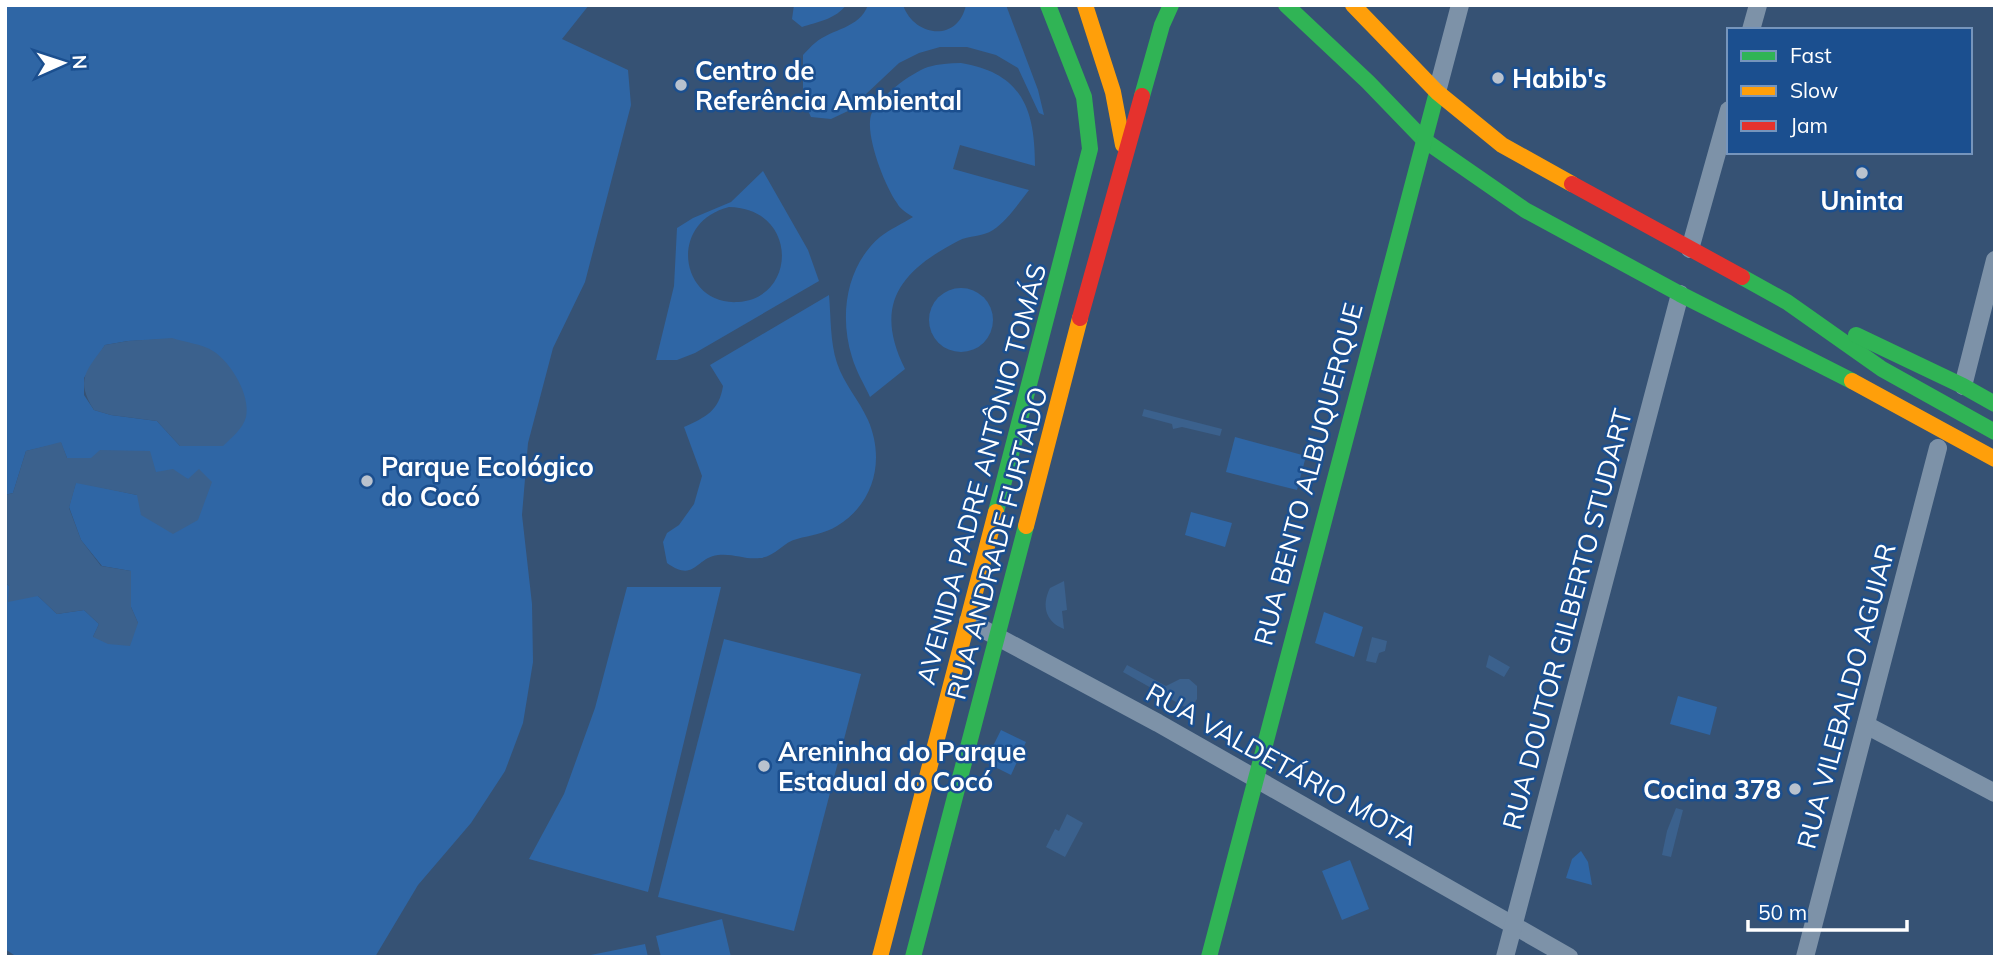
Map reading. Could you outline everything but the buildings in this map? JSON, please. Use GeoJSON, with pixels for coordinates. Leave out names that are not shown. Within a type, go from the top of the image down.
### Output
{"type":"FeatureCollection","features":[{"type":"Feature","properties":{"kind":"main road","name":"AVENIDA PADRE ANTÔNIO TOMÁS"},"geometry":{"type":"LineString","coordinates":[[880,957],[1090,149],[1084,97],[1048,5]]}},
{"type":"Feature","properties":{"kind":"main road"},"geometry":{"type":"LineString","coordinates":[[1085,5],[1114,86],[1121,119],[1123,146],[1116,182]]}},
{"type":"Feature","properties":{"kind":"main road"},"geometry":{"type":"LineString","coordinates":[[1116,182],[1162,25],[1171,5]]}},
{"type":"Feature","properties":{"kind":"main road"},"geometry":{"type":"LineString","coordinates":[[1286,5],[1368,82],[1424,140],[1525,210],[1995,459]]}},
{"type":"Feature","properties":{"kind":"main road"},"geometry":{"type":"LineString","coordinates":[[1353,5],[1437,92],[1502,145],[1787,302],[1964,386],[1995,404]]}},
{"type":"Feature","properties":{"kind":"main road","name":"RUA BENTO ALBUQUERQUE"},"geometry":{"type":"LineString","coordinates":[[1209,957],[1437,92]]}},
{"type":"Feature","properties":{"kind":"main road","name":"RUA ANDRADE FURTADO"},"geometry":{"type":"LineString","coordinates":[[913,957],[1116,182]]}},
{"type":"Feature","properties":{"kind":"main road"},"geometry":{"type":"LineString","coordinates":[[1787,302],[1882,369],[1995,432]]}},
{"type":"Feature","properties":{"kind":"main road"},"geometry":{"type":"LineString","coordinates":[[1789,348],[1842,393]]}},
{"type":"Feature","properties":{"kind":"street","name":"RUA BENTO ALBUQUERQUE"},"geometry":{"type":"LineString","coordinates":[[1437,92],[1460,5]]}},
{"type":"Feature","properties":{"kind":"street"},"geometry":{"type":"LineString","coordinates":[[1752,28],[1758,5]]}},
{"type":"Feature","properties":{"kind":"street"},"geometry":{"type":"LineString","coordinates":[[1690,249],[1727,117]]}},
{"type":"Feature","properties":{"kind":"street"},"geometry":{"type":"LineString","coordinates":[[1964,386],[1995,260]]}},
{"type":"Feature","properties":{"kind":"street","name":"RUA DOUTOR GILBERTO STUDART"},"geometry":{"type":"LineString","coordinates":[[1505,957],[1680,294]]}},
{"type":"Feature","properties":{"kind":"street","name":"RUA VILEBALDO AGUIAR"},"geometry":{"type":"LineString","coordinates":[[1805,957],[1938,448]]}},
{"type":"Feature","properties":{"kind":"street","name":"RUA VALDETÁRIO MOTA"},"geometry":{"type":"LineString","coordinates":[[968,621],[1158,723],[1569,957]]}},
{"type":"Feature","properties":{"kind":"street"},"geometry":{"type":"LineString","coordinates":[[1866,725],[1995,793]]}},
{"type":"Feature","properties":{"kind":"shaded area","name":"Parque Ecológico do Cocó"},"geometry":{"type":"Polygon","coordinates":[[[5,5],[589,5],[562,39],[628,70],[631,105],[585,282],[553,348],[528,443],[522,515],[532,604],[533,662],[523,723],[505,771],[471,823],[418,885],[375,957],[17,957],[5,949],[5,582],[9,586],[38,596],[57,614],[84,610],[99,624],[93,637],[138,623],[131,607],[131,571],[102,566],[81,540],[69,507],[76,482],[137,495],[188,479],[91,458],[67,458],[61,443],[26,451],[13,493],[5,495],[5,5]],[[171,339],[105,345],[84,378],[84,395],[94,410],[157,421],[180,446],[171,339]]]}},
{"type":"Feature","properties":{"kind":"shaded area"},"geometry":{"type":"Polygon","coordinates":[[[794,5],[846,5],[832,17],[802,27],[792,19],[794,5]]]}},
{"type":"Feature","properties":{"kind":"shaded area"},"geometry":{"type":"Polygon","coordinates":[[[868,5],[903,5],[916,24],[936,31],[954,26],[966,5],[1006,5],[1038,90],[1044,115],[1039,113],[1018,68],[996,55],[967,47],[940,47],[899,63],[848,111],[831,119],[811,117],[803,100],[803,55],[822,38],[852,24],[868,5]]]}},
{"type":"Feature","properties":{"kind":"shaded area"},"geometry":{"type":"Polygon","coordinates":[[[961,63],[998,75],[1021,97],[1032,127],[1035,166],[960,145],[953,169],[1029,190],[1008,217],[993,230],[958,241],[938,252],[907,278],[892,308],[896,346],[905,369],[870,397],[852,357],[848,341],[848,292],[859,262],[869,249],[884,234],[913,217],[898,205],[882,173],[873,148],[871,115],[887,94],[921,70],[961,63]]]}},
{"type":"Feature","properties":{"kind":"shaded area"},"geometry":{"type":"Polygon","coordinates":[[[763,171],[808,250],[819,281],[695,353],[677,360],[656,360],[674,286],[677,228],[731,202],[763,171]],[[729,207],[709,216],[696,229],[689,245],[688,262],[693,278],[704,291],[719,300],[738,302],[758,297],[772,286],[780,270],[782,253],[778,236],[768,222],[752,211],[729,207]]]}},
{"type":"Feature","properties":{"kind":"shaded area"},"geometry":{"type":"Polygon","coordinates":[[[961,288],[979,294],[987,302],[993,320],[987,338],[979,346],[961,352],[943,346],[935,338],[929,320],[935,302],[943,294],[961,288]]]}},
{"type":"Feature","properties":{"kind":"shaded area"},"geometry":{"type":"Polygon","coordinates":[[[829,295],[837,363],[868,420],[876,450],[876,465],[868,493],[850,516],[837,526],[792,541],[765,557],[718,555],[689,570],[676,569],[667,563],[663,542],[667,533],[679,525],[694,504],[702,476],[684,427],[710,412],[721,395],[723,386],[710,365],[829,295]]]}},
{"type":"Feature","properties":{"kind":"shaded area"},"geometry":{"type":"Polygon","coordinates":[[[172,338],[198,345],[220,356],[233,371],[243,390],[246,417],[240,429],[223,446],[180,446],[157,421],[94,410],[88,400],[85,376],[105,345],[172,338]]]}},
{"type":"Feature","properties":{"kind":"shaded area"},"geometry":{"type":"Polygon","coordinates":[[[1144,409],[1222,429],[1220,436],[1182,427],[1173,429],[1172,424],[1142,416],[1144,409]]]}},
{"type":"Feature","properties":{"kind":"shaded area"},"geometry":{"type":"Polygon","coordinates":[[[1235,437],[1306,456],[1297,490],[1226,472],[1235,437]]]}},
{"type":"Feature","properties":{"kind":"shaded area"},"geometry":{"type":"Polygon","coordinates":[[[61,442],[67,458],[91,458],[100,450],[150,451],[156,472],[173,469],[188,479],[199,469],[212,482],[198,520],[173,534],[141,515],[137,495],[76,483],[69,508],[81,540],[101,566],[131,571],[131,607],[138,623],[130,646],[108,644],[93,637],[99,624],[84,610],[57,614],[38,596],[8,602],[9,586],[5,582],[5,495],[13,493],[26,451],[61,442]]]}},
{"type":"Feature","properties":{"kind":"shaded area"},"geometry":{"type":"Polygon","coordinates":[[[1191,512],[1232,523],[1225,547],[1185,535],[1191,512]]]}},
{"type":"Feature","properties":{"kind":"shaded area"},"geometry":{"type":"Polygon","coordinates":[[[1064,581],[1067,610],[1062,611],[1064,629],[1049,618],[1046,601],[1050,588],[1064,581]]]}},
{"type":"Feature","properties":{"kind":"shaded area"},"geometry":{"type":"Polygon","coordinates":[[[627,587],[721,587],[648,892],[529,859],[564,794],[595,708],[627,587]]]}},
{"type":"Feature","properties":{"kind":"shaded area"},"geometry":{"type":"Polygon","coordinates":[[[1324,612],[1363,627],[1354,657],[1315,643],[1324,612]]]}},
{"type":"Feature","properties":{"kind":"shaded area"},"geometry":{"type":"Polygon","coordinates":[[[1372,637],[1387,641],[1385,651],[1379,653],[1376,663],[1366,661],[1372,637]]]}},
{"type":"Feature","properties":{"kind":"shaded area","name":"Areninha do Parque Estadual do Cocó"},"geometry":{"type":"Polygon","coordinates":[[[724,639],[861,674],[794,931],[658,897],[724,639]]]}},
{"type":"Feature","properties":{"kind":"shaded area"},"geometry":{"type":"Polygon","coordinates":[[[1489,655],[1510,667],[1504,677],[1486,667],[1489,655]]]}},
{"type":"Feature","properties":{"kind":"shaded area"},"geometry":{"type":"Polygon","coordinates":[[[1127,665],[1166,686],[1180,679],[1189,679],[1197,686],[1197,699],[1190,710],[1123,672],[1127,665]]]}},
{"type":"Feature","properties":{"kind":"shaded area"},"geometry":{"type":"Polygon","coordinates":[[[1678,696],[1717,707],[1710,735],[1670,724],[1678,696]]]}},
{"type":"Feature","properties":{"kind":"shaded area"},"geometry":{"type":"Polygon","coordinates":[[[1001,730],[1026,742],[1011,775],[985,762],[1001,730]]]}},
{"type":"Feature","properties":{"kind":"shaded area"},"geometry":{"type":"Polygon","coordinates":[[[1676,808],[1683,810],[1671,857],[1662,855],[1676,808]]]}},
{"type":"Feature","properties":{"kind":"shaded area"},"geometry":{"type":"Polygon","coordinates":[[[1067,814],[1083,823],[1065,857],[1046,847],[1055,829],[1059,831],[1067,814]]]}},
{"type":"Feature","properties":{"kind":"shaded area"},"geometry":{"type":"Polygon","coordinates":[[[1581,851],[1588,862],[1592,885],[1566,878],[1572,859],[1581,851]]]}},
{"type":"Feature","properties":{"kind":"shaded area"},"geometry":{"type":"Polygon","coordinates":[[[1350,860],[1369,909],[1342,920],[1322,871],[1350,860]]]}},
{"type":"Feature","properties":{"kind":"shaded area"},"geometry":{"type":"Polygon","coordinates":[[[722,919],[731,957],[661,957],[656,936],[722,919]]]}},
{"type":"Feature","properties":{"kind":"shaded area"},"geometry":{"type":"Polygon","coordinates":[[[645,944],[648,957],[581,957],[645,944]]]}},
{"type":"Feature","properties":{"kind":"traffic: fast"},"geometry":{"type":"LineString","coordinates":[[996,512],[1090,149],[1084,97],[1048,5]]}},
{"type":"Feature","properties":{"kind":"traffic: fast"},"geometry":{"type":"LineString","coordinates":[[1142,96],[1162,25],[1171,5]]}},
{"type":"Feature","properties":{"kind":"traffic: fast"},"geometry":{"type":"LineString","coordinates":[[1286,5],[1368,82],[1424,140],[1525,210],[1680,294],[1852,381]]}},
{"type":"Feature","properties":{"kind":"traffic: fast"},"geometry":{"type":"LineString","coordinates":[[1209,957],[1437,92]]}},
{"type":"Feature","properties":{"kind":"traffic: fast"},"geometry":{"type":"LineString","coordinates":[[1742,277],[1787,302],[1882,369],[1995,432]]}},
{"type":"Feature","properties":{"kind":"traffic: fast"},"geometry":{"type":"LineString","coordinates":[[1856,335],[1995,404]]}},
{"type":"Feature","properties":{"kind":"traffic: fast"},"geometry":{"type":"LineString","coordinates":[[913,957],[1026,526]]}},
{"type":"Feature","properties":{"kind":"traffic: slow"},"geometry":{"type":"LineString","coordinates":[[1085,5],[1113,92],[1123,145]]}},
{"type":"Feature","properties":{"kind":"traffic: slow"},"geometry":{"type":"LineString","coordinates":[[1353,5],[1437,92],[1502,145],[1572,184]]}},
{"type":"Feature","properties":{"kind":"traffic: slow"},"geometry":{"type":"LineString","coordinates":[[1026,526],[1080,318]]}},
{"type":"Feature","properties":{"kind":"traffic: slow"},"geometry":{"type":"LineString","coordinates":[[1852,381],[1995,459]]}},
{"type":"Feature","properties":{"kind":"traffic: slow"},"geometry":{"type":"LineString","coordinates":[[880,957],[996,512]]}},
{"type":"Feature","properties":{"kind":"traffic: jam"},"geometry":{"type":"LineString","coordinates":[[1080,318],[1142,96]]}},
{"type":"Feature","properties":{"kind":"traffic: jam"},"geometry":{"type":"LineString","coordinates":[[1572,184],[1742,277]]}},
{"type":"Feature","properties":{"kind":"place","name":"Habib's"},"geometry":{"type":"Point","coordinates":[1498,78]}},
{"type":"Feature","properties":{"kind":"place","name":"Centro de Referência Ambiental"},"geometry":{"type":"Point","coordinates":[681,85]}},
{"type":"Feature","properties":{"kind":"place","name":"Uninta"},"geometry":{"type":"Point","coordinates":[1862,173]}},
{"type":"Feature","properties":{"kind":"place","name":"Parque Ecológico do Cocó"},"geometry":{"type":"Point","coordinates":[367,481]}},
{"type":"Feature","properties":{"kind":"place","name":"Areninha do Parque Estadual do Cocó"},"geometry":{"type":"Point","coordinates":[764,766]}},
{"type":"Feature","properties":{"kind":"place","name":"Cocina 378"},"geometry":{"type":"Point","coordinates":[1795,789]}}]}
